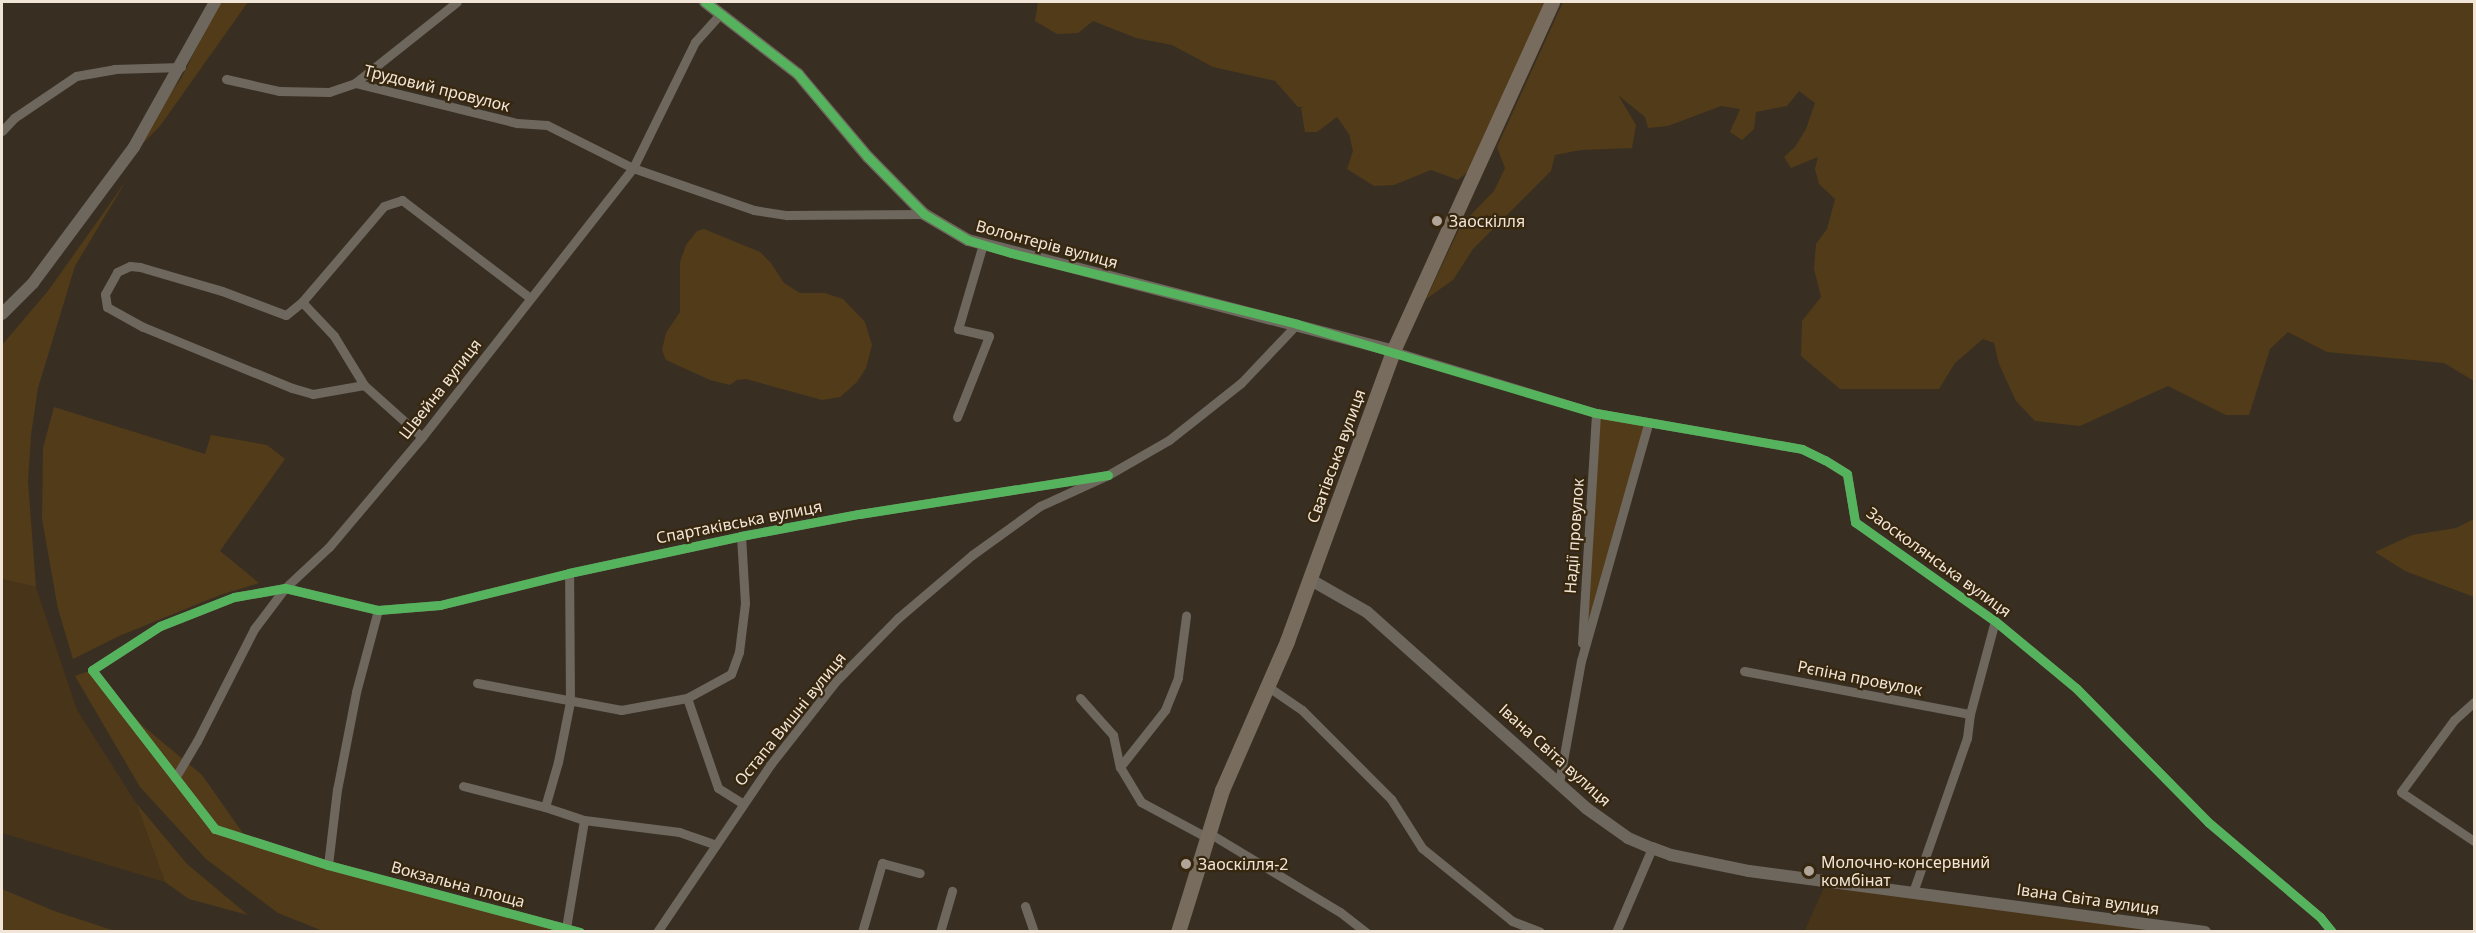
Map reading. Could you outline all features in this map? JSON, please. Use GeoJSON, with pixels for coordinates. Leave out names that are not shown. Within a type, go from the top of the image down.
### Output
{"type":"FeatureCollection","features":[{"type":"Feature","properties":{"kind":"main road","name":"Сватівська вулиця"},"geometry":{"type":"LineString","coordinates":[[1178,932],[1222,790],[1311,580],[1393,351],[1552,2]]}},
{"type":"Feature","properties":{"kind":"street"},"geometry":{"type":"LineString","coordinates":[[2,314],[33,283],[134,147],[181,67],[215,2]]}},
{"type":"Feature","properties":{"kind":"street"},"geometry":{"type":"LineString","coordinates":[[355,83],[457,2]]}},
{"type":"Feature","properties":{"kind":"street","name":"Волонтерів вулиця"},"geometry":{"type":"LineString","coordinates":[[705,2],[798,74],[868,157],[924,214],[968,240],[1297,324],[1393,351]]}},
{"type":"Feature","properties":{"kind":"street","name":"Швейна вулиця"},"geometry":{"type":"LineString","coordinates":[[175,778],[197,741],[254,629],[285,588],[329,547],[422,437],[633,168],[695,42],[721,13]]}},
{"type":"Feature","properties":{"kind":"street"},"geometry":{"type":"LineString","coordinates":[[2,131],[14,118],[76,76],[114,69],[181,67]]}},
{"type":"Feature","properties":{"kind":"street","name":"Трудовий провулок"},"geometry":{"type":"LineString","coordinates":[[226,79],[279,91],[329,92],[355,83],[517,123],[547,124],[633,168],[754,210],[776,214],[924,214]]}},
{"type":"Feature","properties":{"kind":"street"},"geometry":{"type":"LineString","coordinates":[[364,385],[312,394],[292,388],[144,327],[107,306],[105,294],[117,272],[130,266],[140,267],[222,291],[286,315],[302,302],[384,206],[402,200],[530,298]]}},
{"type":"Feature","properties":{"kind":"street"},"geometry":{"type":"LineString","coordinates":[[957,417],[989,336],[958,329],[983,244]]}},
{"type":"Feature","properties":{"kind":"street"},"geometry":{"type":"LineString","coordinates":[[302,302],[334,336],[364,385],[422,437]]}},
{"type":"Feature","properties":{"kind":"street","name":"Остапа Вишні вулиця"},"geometry":{"type":"LineString","coordinates":[[657,932],[742,803],[835,682],[898,618],[972,555],[1040,506],[1108,475],[1169,440],[1232,390],[1297,324]]}},
{"type":"Feature","properties":{"kind":"street","name":"Заосколянська вулиця"},"geometry":{"type":"LineString","coordinates":[[1393,351],[1596,413],[1648,424],[1802,449],[1825,460],[1847,474],[1855,522],[1995,621],[2076,688],[2208,822],[2320,916],[2332,932]]}},
{"type":"Feature","properties":{"kind":"street","name":"Надії провулок"},"geometry":{"type":"LineString","coordinates":[[1581,661],[1596,413]]}},
{"type":"Feature","properties":{"kind":"street","name":"Надії провулок"},"geometry":{"type":"LineString","coordinates":[[1559,783],[1581,661],[1648,424]]}},
{"type":"Feature","properties":{"kind":"street","name":"Спартаківська вулиця"},"geometry":{"type":"LineString","coordinates":[[285,588],[378,609],[440,605],[569,573],[741,536],[859,514],[1108,475]]}},
{"type":"Feature","properties":{"kind":"street"},"geometry":{"type":"LineString","coordinates":[[477,683],[621,710],[687,698],[731,674],[739,652],[745,603],[741,536]]}},
{"type":"Feature","properties":{"kind":"street"},"geometry":{"type":"LineString","coordinates":[[545,807],[570,702],[569,573]]}},
{"type":"Feature","properties":{"kind":"street","name":"Івана Світа вулиця"},"geometry":{"type":"LineString","coordinates":[[1311,580],[1367,612],[1586,808],[1628,838],[1652,848],[1671,855],[1749,871],[2205,932]]}},
{"type":"Feature","properties":{"kind":"street","name":"Вокзальна площа"},"geometry":{"type":"LineString","coordinates":[[285,588],[234,597],[160,627],[92,670],[215,829],[328,865],[580,932]]}},
{"type":"Feature","properties":{"kind":"street"},"geometry":{"type":"LineString","coordinates":[[328,865],[337,790],[352,714],[378,609]]}},
{"type":"Feature","properties":{"kind":"street"},"geometry":{"type":"LineString","coordinates":[[1120,767],[1165,710],[1178,677],[1186,616]]}},
{"type":"Feature","properties":{"kind":"street"},"geometry":{"type":"LineString","coordinates":[[1913,892],[1967,738],[1970,714],[1995,621]]}},
{"type":"Feature","properties":{"kind":"street","name":"Рєпіна провулок"},"geometry":{"type":"LineString","coordinates":[[1744,671],[1970,714]]}},
{"type":"Feature","properties":{"kind":"street"},"geometry":{"type":"LineString","coordinates":[[1267,686],[1302,710],[1391,799],[1422,848],[1512,921],[1540,932]]}},
{"type":"Feature","properties":{"kind":"street"},"geometry":{"type":"LineString","coordinates":[[687,698],[718,788],[742,803]]}},
{"type":"Feature","properties":{"kind":"street"},"geometry":{"type":"LineString","coordinates":[[1080,698],[1113,735],[1120,767],[1141,802],[1208,835],[1340,912],[1366,932]]}},
{"type":"Feature","properties":{"kind":"street"},"geometry":{"type":"LineString","coordinates":[[2475,702],[2454,720],[2401,792],[2475,841]]}},
{"type":"Feature","properties":{"kind":"street"},"geometry":{"type":"LineString","coordinates":[[463,786],[545,807],[584,820],[679,832],[716,845]]}},
{"type":"Feature","properties":{"kind":"street"},"geometry":{"type":"LineString","coordinates":[[566,928],[584,820]]}},
{"type":"Feature","properties":{"kind":"street"},"geometry":{"type":"LineString","coordinates":[[1616,932],[1652,848]]}},
{"type":"Feature","properties":{"kind":"street"},"geometry":{"type":"LineString","coordinates":[[862,932],[882,863],[920,873]]}},
{"type":"Feature","properties":{"kind":"street"},"geometry":{"type":"LineString","coordinates":[[940,932],[952,891]]}},
{"type":"Feature","properties":{"kind":"street"},"geometry":{"type":"LineString","coordinates":[[1025,906],[1034,932]]}},
{"type":"Feature","properties":{"kind":"shaded area"},"geometry":{"type":"Polygon","coordinates":[[[219,2],[248,2],[160,126],[116,171],[182,77],[219,2]]]}},
{"type":"Feature","properties":{"kind":"shaded area"},"geometry":{"type":"Polygon","coordinates":[[[1038,2],[1548,2],[1471,169],[1458,180],[1431,170],[1394,185],[1374,186],[1347,169],[1353,151],[1349,134],[1337,117],[1317,132],[1305,132],[1301,108],[1304,107],[1298,107],[1275,81],[1213,67],[1172,45],[1136,38],[1093,21],[1078,33],[1057,34],[1035,21],[1038,2]]]}},
{"type":"Feature","properties":{"kind":"shaded area"},"geometry":{"type":"Polygon","coordinates":[[[1563,2],[2474,2],[2474,381],[2444,363],[2327,352],[2288,332],[2270,349],[2249,415],[2226,415],[2168,386],[2080,426],[2035,421],[2016,401],[1999,364],[1994,343],[1983,339],[1955,363],[1939,389],[1840,389],[1801,356],[1802,321],[1821,297],[1814,269],[1816,244],[1827,229],[1835,199],[1819,184],[1815,169],[1818,157],[1791,168],[1784,157],[1795,147],[1806,129],[1815,103],[1799,91],[1787,106],[1756,112],[1754,129],[1742,140],[1730,132],[1740,109],[1721,106],[1668,126],[1648,128],[1645,117],[1618,95],[1636,125],[1632,148],[1581,150],[1555,155],[1551,171],[1473,249],[1453,280],[1426,299],[1461,225],[1494,191],[1505,168],[1497,147],[1563,2]]]}},
{"type":"Feature","properties":{"kind":"shaded area"},"geometry":{"type":"Polygon","coordinates":[[[126,181],[75,266],[38,388],[31,435],[28,481],[36,587],[2,579],[2,345],[48,291],[126,181]]]}},
{"type":"Feature","properties":{"kind":"shaded area"},"geometry":{"type":"Polygon","coordinates":[[[704,229],[760,252],[771,263],[784,283],[800,293],[825,293],[843,299],[865,322],[872,345],[866,368],[857,382],[840,397],[822,400],[746,379],[737,380],[730,385],[710,380],[666,360],[662,350],[666,333],[680,312],[680,262],[686,245],[697,231],[704,229]]]}},
{"type":"Feature","properties":{"kind":"shaded area"},"geometry":{"type":"Polygon","coordinates":[[[54,407],[205,454],[211,435],[267,445],[285,459],[220,551],[259,583],[220,595],[119,636],[73,659],[58,609],[42,519],[43,448],[54,407]]]}},
{"type":"Feature","properties":{"kind":"shaded area"},"geometry":{"type":"Polygon","coordinates":[[[1596,413],[1648,424],[1581,661],[1596,413]]]}},
{"type":"Feature","properties":{"kind":"shaded area"},"geometry":{"type":"Polygon","coordinates":[[[2474,519],[2474,597],[2405,571],[2375,552],[2412,535],[2456,528],[2474,519]]]}},
{"type":"Feature","properties":{"kind":"shaded area"},"geometry":{"type":"Polygon","coordinates":[[[2,579],[36,587],[77,710],[136,803],[165,882],[2,833],[2,579]]]}},
{"type":"Feature","properties":{"kind":"shaded area"},"geometry":{"type":"Polygon","coordinates":[[[92,670],[143,726],[202,775],[247,839],[579,931],[323,931],[278,913],[206,859],[140,787],[75,676],[92,670]]]}},
{"type":"Feature","properties":{"kind":"shaded area"},"geometry":{"type":"Polygon","coordinates":[[[136,803],[187,864],[248,915],[189,899],[165,882],[136,803]]]}},
{"type":"Feature","properties":{"kind":"shaded area"},"geometry":{"type":"Polygon","coordinates":[[[1827,881],[2187,932],[1804,932],[1827,881]]]}},
{"type":"Feature","properties":{"kind":"shaded area"},"geometry":{"type":"Polygon","coordinates":[[[2,889],[54,911],[115,931],[2,931],[2,889]]]}},
{"type":"Feature","properties":{"kind":"cycle path"},"geometry":{"type":"LineString","coordinates":[[705,2],[798,74],[868,157],[924,214],[968,240],[1011,253],[1297,324],[1596,413],[1802,449],[1825,460],[1847,474],[1855,522],[1995,621],[2076,688],[2208,822],[2320,917],[2332,932]]}},
{"type":"Feature","properties":{"kind":"cycle path"},"geometry":{"type":"LineString","coordinates":[[580,932],[328,865],[215,829],[92,670],[160,626],[234,597],[285,588],[378,610],[440,605],[569,573],[741,536],[859,514],[1108,475]]}},
{"type":"Feature","properties":{"kind":"place","name":"Заоскілля"},"geometry":{"type":"Point","coordinates":[1437,221]}},
{"type":"Feature","properties":{"kind":"place","name":"Заоскілля-2"},"geometry":{"type":"Point","coordinates":[1186,864]}},
{"type":"Feature","properties":{"kind":"place","name":"Молочно-консервний комбінат"},"geometry":{"type":"Point","coordinates":[1809,871]}}]}
